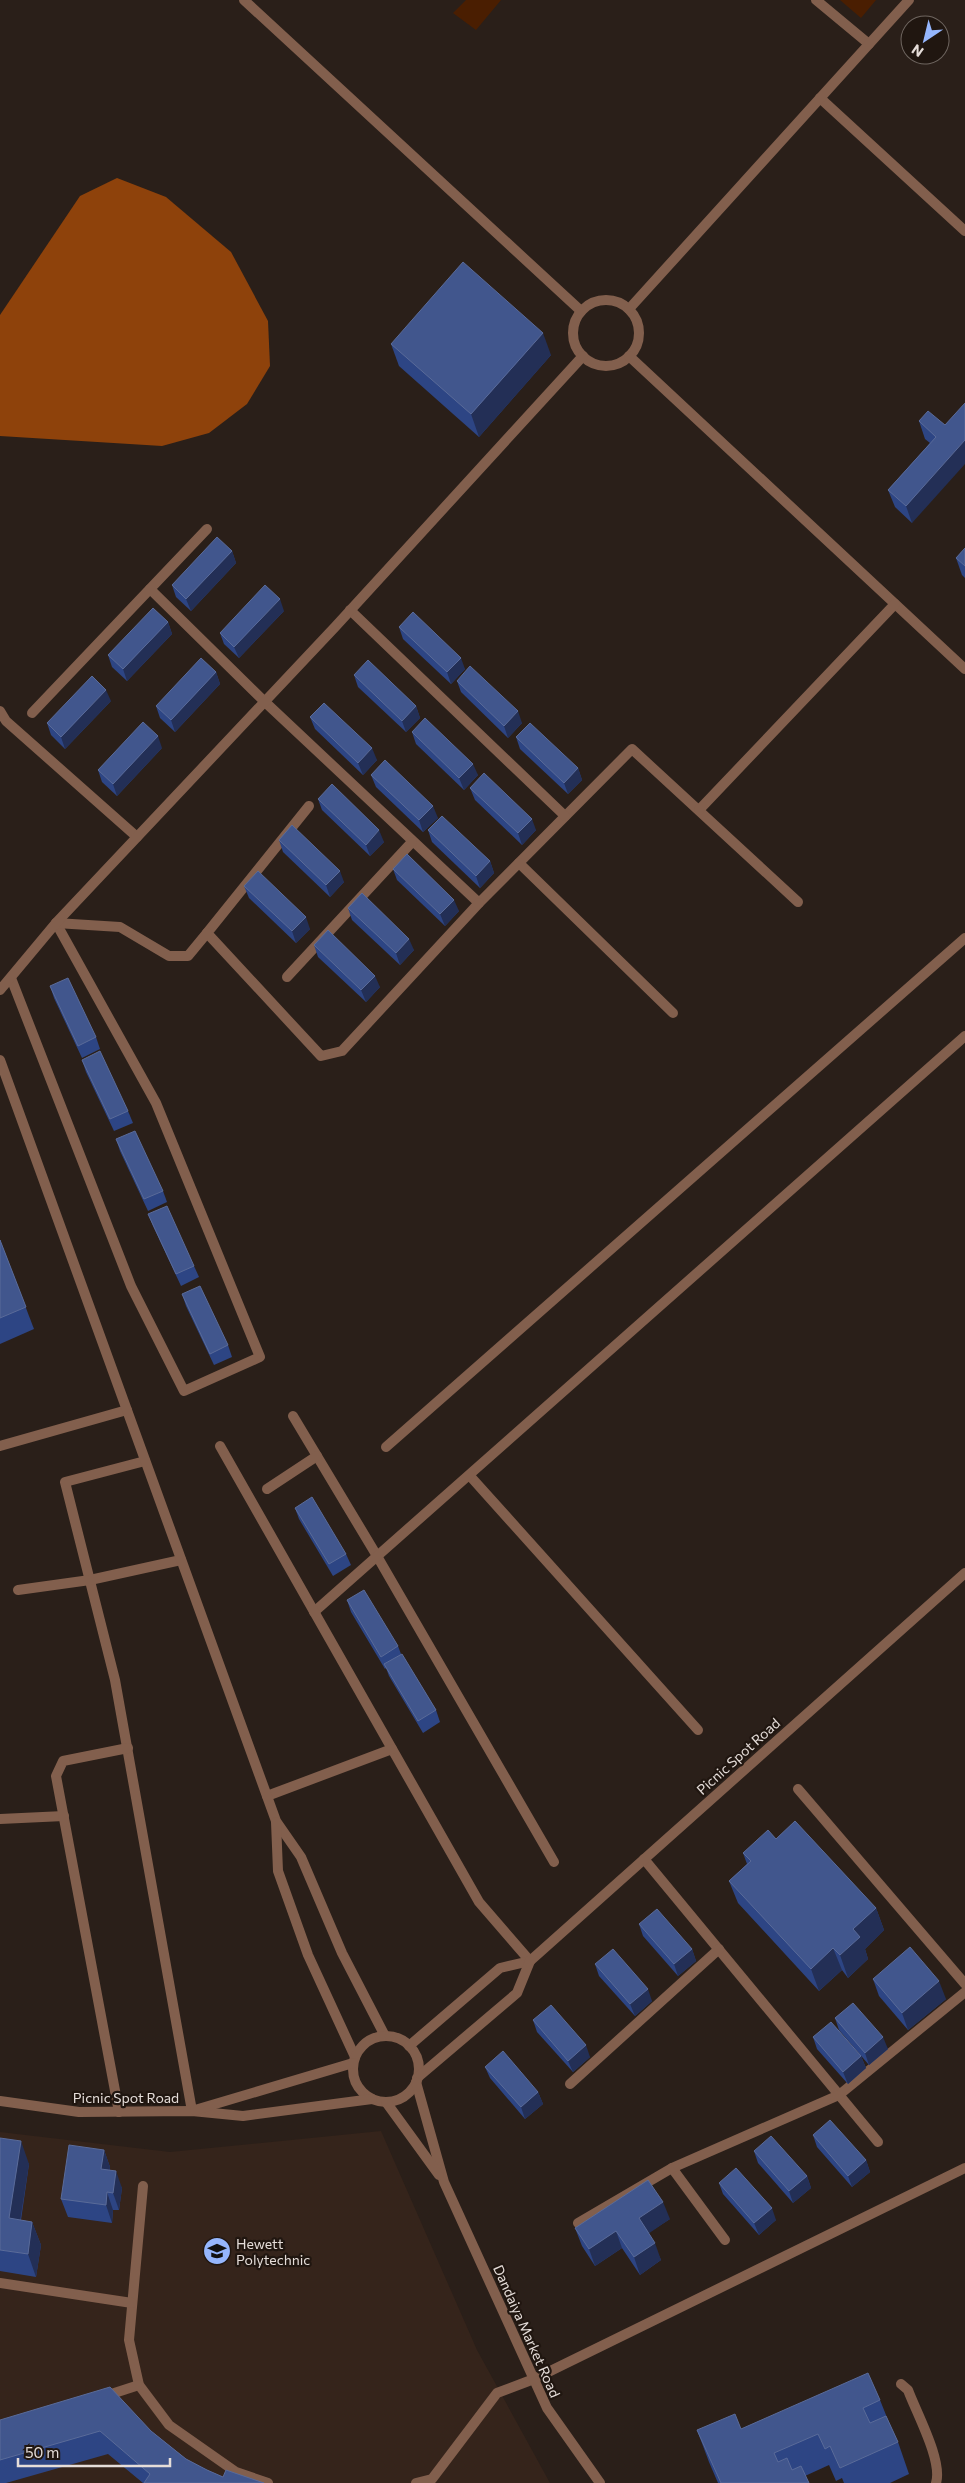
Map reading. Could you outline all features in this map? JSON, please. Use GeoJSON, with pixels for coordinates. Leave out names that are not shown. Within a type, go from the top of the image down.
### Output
{"type":"FeatureCollection","features":[{"type":"Feature","properties":{"kind":"street"},"geometry":{"type":"LineString","coordinates":[[244,0],[581,311]]}},
{"type":"Feature","properties":{"kind":"street"},"geometry":{"type":"LineString","coordinates":[[816,0],[869,44]]}},
{"type":"Feature","properties":{"kind":"street"},"geometry":{"type":"LineString","coordinates":[[630,309],[909,0]]}},
{"type":"Feature","properties":{"kind":"street"},"geometry":{"type":"LineString","coordinates":[[820,98],[965,231]]}},
{"type":"Feature","properties":{"kind":"street"},"geometry":{"type":"LineString","coordinates":[[606,300],[622,304],[630,309],[636,318],[639,333],[637,346],[620,363],[606,366],[593,362],[583,356],[576,346],[574,333],[576,321],[581,311],[594,302],[606,300]]}},
{"type":"Feature","properties":{"kind":"street"},"geometry":{"type":"LineString","coordinates":[[0,990],[56,923],[265,702],[583,356]]}},
{"type":"Feature","properties":{"kind":"street"},"geometry":{"type":"LineString","coordinates":[[629,356],[965,669]]}},
{"type":"Feature","properties":{"kind":"street"},"geometry":{"type":"LineString","coordinates":[[32,713],[207,529]]}},
{"type":"Feature","properties":{"kind":"street"},"geometry":{"type":"LineString","coordinates":[[150,589],[265,702],[479,903]]}},
{"type":"Feature","properties":{"kind":"street"},"geometry":{"type":"LineString","coordinates":[[699,810],[895,604]]}},
{"type":"Feature","properties":{"kind":"street"},"geometry":{"type":"LineString","coordinates":[[350,610],[565,816]]}},
{"type":"Feature","properties":{"kind":"street"},"geometry":{"type":"LineString","coordinates":[[0,712],[6,721],[137,837]]}},
{"type":"Feature","properties":{"kind":"street"},"geometry":{"type":"LineString","coordinates":[[207,933],[321,1056],[342,1051],[479,903],[632,749],[798,902]]}},
{"type":"Feature","properties":{"kind":"street"},"geometry":{"type":"LineString","coordinates":[[56,923],[120,927],[169,956],[188,956],[309,806]]}},
{"type":"Feature","properties":{"kind":"street"},"geometry":{"type":"LineString","coordinates":[[287,977],[412,842]]}},
{"type":"Feature","properties":{"kind":"street"},"geometry":{"type":"LineString","coordinates":[[520,862],[673,1013]]}},
{"type":"Feature","properties":{"kind":"street"},"geometry":{"type":"LineString","coordinates":[[11,978],[131,1286],[184,1391],[260,1357],[156,1103],[56,923]]}},
{"type":"Feature","properties":{"kind":"street"},"geometry":{"type":"LineString","coordinates":[[386,1447],[965,938]]}},
{"type":"Feature","properties":{"kind":"street"},"geometry":{"type":"LineString","coordinates":[[314,1612],[470,1476],[965,1036]]}},
{"type":"Feature","properties":{"kind":"street"},"geometry":{"type":"LineString","coordinates":[[0,1060],[276,1821],[302,1857],[342,1953],[385,2036]]}},
{"type":"Feature","properties":{"kind":"street"},"geometry":{"type":"LineString","coordinates":[[0,1446],[127,1410]]}},
{"type":"Feature","properties":{"kind":"street"},"geometry":{"type":"LineString","coordinates":[[293,1416],[377,1556],[554,1862]]}},
{"type":"Feature","properties":{"kind":"street"},"geometry":{"type":"LineString","coordinates":[[220,1446],[479,1902],[530,1961]]}},
{"type":"Feature","properties":{"kind":"street"},"geometry":{"type":"LineString","coordinates":[[267,1489],[317,1456]]}},
{"type":"Feature","properties":{"kind":"street"},"geometry":{"type":"LineString","coordinates":[[145,1461],[65,1482],[116,1680],[192,2111]]}},
{"type":"Feature","properties":{"kind":"street"},"geometry":{"type":"LineString","coordinates":[[470,1476],[698,1730]]}},
{"type":"Feature","properties":{"kind":"street"},"geometry":{"type":"LineString","coordinates":[[18,1590],[90,1580],[182,1560]]}},
{"type":"Feature","properties":{"kind":"street","name":"Picnic Spot Road"},"geometry":{"type":"LineString","coordinates":[[417,2080],[517,1993],[530,1961],[965,1573]]}},
{"type":"Feature","properties":{"kind":"street"},"geometry":{"type":"LineString","coordinates":[[119,2112],[56,1776],[63,1761],[128,1748]]}},
{"type":"Feature","properties":{"kind":"street"},"geometry":{"type":"LineString","coordinates":[[267,1796],[392,1749]]}},
{"type":"Feature","properties":{"kind":"street"},"geometry":{"type":"LineString","coordinates":[[798,1789],[965,1984]]}},
{"type":"Feature","properties":{"kind":"street"},"geometry":{"type":"LineString","coordinates":[[0,1819],[64,1816]]}},
{"type":"Feature","properties":{"kind":"street"},"geometry":{"type":"LineString","coordinates":[[276,1821],[278,1871],[308,1955],[354,2060],[355,2081],[359,2088],[372,2099],[386,2102],[404,2097],[417,2080]]}},
{"type":"Feature","properties":{"kind":"street"},"geometry":{"type":"LineString","coordinates":[[644,1859],[878,2142]]}},
{"type":"Feature","properties":{"kind":"street"},"geometry":{"type":"LineString","coordinates":[[570,2084],[719,1949]]}},
{"type":"Feature","properties":{"kind":"street","name":"Picnic Spot Road"},"geometry":{"type":"LineString","coordinates":[[409,2046],[500,1968],[530,1961]]}},
{"type":"Feature","properties":{"kind":"street"},"geometry":{"type":"LineString","coordinates":[[578,2224],[672,2168],[839,2095],[965,1992]]}},
{"type":"Feature","properties":{"kind":"street"},"geometry":{"type":"LineString","coordinates":[[354,2060],[364,2044],[385,2036],[398,2038],[409,2046],[418,2061],[417,2080],[444,2182]]}},
{"type":"Feature","properties":{"kind":"street","name":"Picnic Spot Road"},"geometry":{"type":"LineString","coordinates":[[192,2111],[354,2060]]}},
{"type":"Feature","properties":{"kind":"street","name":"Picnic Spot Road"},"geometry":{"type":"LineString","coordinates":[[0,2101],[79,2112],[192,2111],[243,2116],[372,2099]]}},
{"type":"Feature","properties":{"kind":"street"},"geometry":{"type":"LineString","coordinates":[[386,2102],[444,2182]]}},
{"type":"Feature","properties":{"kind":"street"},"geometry":{"type":"LineString","coordinates":[[672,2168],[725,2240]]}},
{"type":"Feature","properties":{"kind":"street"},"geometry":{"type":"LineString","coordinates":[[416,2483],[432,2479],[497,2393],[534,2378],[965,2168]]}},
{"type":"Feature","properties":{"kind":"street","name":"Dandaiya Market Road"},"geometry":{"type":"LineString","coordinates":[[444,2182],[547,2408],[600,2483]]}},
{"type":"Feature","properties":{"kind":"street"},"geometry":{"type":"LineString","coordinates":[[143,2186],[129,2340],[139,2385],[169,2425],[236,2472],[268,2483]]}},
{"type":"Feature","properties":{"kind":"street"},"geometry":{"type":"LineString","coordinates":[[0,2283],[132,2303]]}},
{"type":"Feature","properties":{"kind":"street"},"geometry":{"type":"LineString","coordinates":[[901,2384],[908,2390],[932,2451],[937,2470],[936,2483]]}},
{"type":"Feature","properties":{"kind":"street"},"geometry":{"type":"LineString","coordinates":[[93,2399],[139,2385]]}},
{"type":"Feature","properties":{"kind":"shaded area"},"geometry":{"type":"Polygon","coordinates":[[[466,0],[501,0],[476,30],[453,13],[466,0]]]}},
{"type":"Feature","properties":{"kind":"shaded area"},"geometry":{"type":"Polygon","coordinates":[[[840,0],[876,0],[861,18],[840,0]]]}},
{"type":"Feature","properties":{"kind":"shaded area"},"geometry":{"type":"Polygon","coordinates":[[[117,178],[166,197],[231,252],[268,321],[270,366],[247,404],[209,433],[162,446],[0,436],[0,315],[80,196],[117,178]]]}},
{"type":"Feature","properties":{"kind":"shaded area","name":"Hewett Polytechnic"},"geometry":{"type":"Polygon","coordinates":[[[381,2131],[477,2350],[550,2483],[0,2483],[0,2132],[170,2152],[381,2131]]]}},
{"type":"Feature","properties":{"kind":"building"},"geometry":{"type":"Polygon","coordinates":[[[463,262],[543,333],[471,414],[391,344],[463,262]]]}},
{"type":"Feature","properties":{"kind":"building"},"geometry":{"type":"Polygon","coordinates":[[[965,403],[965,440],[906,506],[888,490],[936,437],[919,421],[928,411],[945,425],[965,403]]]}},
{"type":"Feature","properties":{"kind":"building"},"geometry":{"type":"Polygon","coordinates":[[[217,537],[232,551],[186,599],[172,585],[217,537]]]}},
{"type":"Feature","properties":{"kind":"building"},"geometry":{"type":"Polygon","coordinates":[[[965,548],[965,566],[956,558],[965,548]]]}},
{"type":"Feature","properties":{"kind":"building"},"geometry":{"type":"Polygon","coordinates":[[[265,585],[280,599],[234,647],[220,633],[265,585]]]}},
{"type":"Feature","properties":{"kind":"building"},"geometry":{"type":"Polygon","coordinates":[[[153,608],[168,622],[123,669],[108,655],[153,608]]]}},
{"type":"Feature","properties":{"kind":"building"},"geometry":{"type":"Polygon","coordinates":[[[413,612],[461,658],[447,672],[399,627],[413,612]]]}},
{"type":"Feature","properties":{"kind":"building"},"geometry":{"type":"Polygon","coordinates":[[[201,658],[216,672],[171,720],[156,706],[201,658]]]}},
{"type":"Feature","properties":{"kind":"building"},"geometry":{"type":"Polygon","coordinates":[[[368,660],[416,706],[402,721],[354,675],[368,660]]]}},
{"type":"Feature","properties":{"kind":"building"},"geometry":{"type":"Polygon","coordinates":[[[470,666],[518,711],[504,726],[457,681],[470,666]]]}},
{"type":"Feature","properties":{"kind":"building"},"geometry":{"type":"Polygon","coordinates":[[[92,676],[106,690],[61,737],[47,723],[92,676]]]}},
{"type":"Feature","properties":{"kind":"building"},"geometry":{"type":"Polygon","coordinates":[[[324,703],[372,748],[358,763],[310,717],[324,703]]]}},
{"type":"Feature","properties":{"kind":"building"},"geometry":{"type":"Polygon","coordinates":[[[425,718],[473,764],[459,778],[412,732],[425,718]]]}},
{"type":"Feature","properties":{"kind":"building"},"geometry":{"type":"Polygon","coordinates":[[[143,722],[158,736],[113,784],[98,770],[143,722]]]}},
{"type":"Feature","properties":{"kind":"building"},"geometry":{"type":"Polygon","coordinates":[[[530,723],[578,768],[564,783],[516,737],[530,723]]]}},
{"type":"Feature","properties":{"kind":"building"},"geometry":{"type":"Polygon","coordinates":[[[385,760],[433,806],[419,820],[371,775],[385,760]]]}},
{"type":"Feature","properties":{"kind":"building"},"geometry":{"type":"Polygon","coordinates":[[[484,773],[532,819],[518,833],[470,788],[484,773]]]}},
{"type":"Feature","properties":{"kind":"building"},"geometry":{"type":"Polygon","coordinates":[[[332,784],[379,830],[366,845],[318,799],[332,784]]]}},
{"type":"Feature","properties":{"kind":"building"},"geometry":{"type":"Polygon","coordinates":[[[442,816],[490,861],[476,876],[428,830],[442,816]]]}},
{"type":"Feature","properties":{"kind":"building"},"geometry":{"type":"Polygon","coordinates":[[[292,825],[340,871],[326,885],[279,840],[292,825]]]}},
{"type":"Feature","properties":{"kind":"building"},"geometry":{"type":"Polygon","coordinates":[[[407,854],[454,900],[440,914],[393,869],[407,854]]]}},
{"type":"Feature","properties":{"kind":"building"},"geometry":{"type":"Polygon","coordinates":[[[258,871],[306,917],[292,931],[244,886],[258,871]]]}},
{"type":"Feature","properties":{"kind":"building"},"geometry":{"type":"Polygon","coordinates":[[[362,893],[409,939],[396,953],[348,908],[362,893]]]}},
{"type":"Feature","properties":{"kind":"building"},"geometry":{"type":"Polygon","coordinates":[[[328,930],[375,976],[361,990],[314,945],[328,930]]]}},
{"type":"Feature","properties":{"kind":"building"},"geometry":{"type":"Polygon","coordinates":[[[68,978],[96,1037],[78,1046],[50,986],[68,978]]]}},
{"type":"Feature","properties":{"kind":"building"},"geometry":{"type":"Polygon","coordinates":[[[100,1051],[128,1111],[110,1119],[82,1060],[100,1051]]]}},
{"type":"Feature","properties":{"kind":"building"},"geometry":{"type":"Polygon","coordinates":[[[135,1131],[163,1191],[144,1199],[116,1139],[135,1131]]]}},
{"type":"Feature","properties":{"kind":"building"},"geometry":{"type":"Polygon","coordinates":[[[167,1206],[194,1266],[176,1274],[148,1214],[167,1206]]]}},
{"type":"Feature","properties":{"kind":"building"},"geometry":{"type":"Polygon","coordinates":[[[0,1240],[26,1307],[0,1318],[0,1240]]]}},
{"type":"Feature","properties":{"kind":"building"},"geometry":{"type":"Polygon","coordinates":[[[200,1286],[228,1345],[210,1354],[182,1294],[200,1286]]]}},
{"type":"Feature","properties":{"kind":"building"},"geometry":{"type":"Polygon","coordinates":[[[312,1497],[346,1554],[329,1564],[295,1508],[312,1497]]]}},
{"type":"Feature","properties":{"kind":"building"},"geometry":{"type":"Polygon","coordinates":[[[364,1590],[398,1646],[381,1657],[347,1600],[364,1590]]]}},
{"type":"Feature","properties":{"kind":"building"},"geometry":{"type":"Polygon","coordinates":[[[402,1654],[436,1710],[418,1721],[384,1664],[402,1654]]]}},
{"type":"Feature","properties":{"kind":"building"},"geometry":{"type":"Polygon","coordinates":[[[795,1821],[876,1908],[853,1929],[860,1937],[840,1955],[833,1948],[811,1969],[729,1881],[751,1861],[743,1853],[768,1830],[776,1839],[795,1821]]]}},
{"type":"Feature","properties":{"kind":"building"},"geometry":{"type":"Polygon","coordinates":[[[657,1909],[692,1949],[674,1964],[639,1924],[657,1909]]]}},
{"type":"Feature","properties":{"kind":"building"},"geometry":{"type":"Polygon","coordinates":[[[910,1947],[939,1981],[902,2013],[873,1979],[910,1947]]]}},
{"type":"Feature","properties":{"kind":"building"},"geometry":{"type":"Polygon","coordinates":[[[613,1949],[648,1989],[630,2004],[595,1964],[613,1949]]]}},
{"type":"Feature","properties":{"kind":"building"},"geometry":{"type":"Polygon","coordinates":[[[853,2003],[883,2037],[865,2053],[835,2018],[853,2003]]]}},
{"type":"Feature","properties":{"kind":"building"},"geometry":{"type":"Polygon","coordinates":[[[551,2005],[586,2045],[568,2061],[533,2020],[551,2005]]]}},
{"type":"Feature","properties":{"kind":"building"},"geometry":{"type":"Polygon","coordinates":[[[831,2022],[861,2056],[843,2072],[813,2037],[831,2022]]]}},
{"type":"Feature","properties":{"kind":"building"},"geometry":{"type":"Polygon","coordinates":[[[503,2051],[538,2092],[521,2107],[485,2067],[503,2051]]]}},
{"type":"Feature","properties":{"kind":"building"},"geometry":{"type":"Polygon","coordinates":[[[830,2120],[866,2160],[848,2176],[813,2135],[830,2120]]]}},
{"type":"Feature","properties":{"kind":"building"},"geometry":{"type":"Polygon","coordinates":[[[771,2136],[807,2176],[789,2191],[754,2151],[771,2136]]]}},
{"type":"Feature","properties":{"kind":"building"},"geometry":{"type":"Polygon","coordinates":[[[0,2138],[21,2141],[9,2218],[32,2222],[28,2254],[0,2250],[0,2138]]]}},
{"type":"Feature","properties":{"kind":"building"},"geometry":{"type":"Polygon","coordinates":[[[69,2145],[104,2150],[101,2169],[116,2171],[113,2193],[107,2192],[106,2205],[61,2199],[69,2145]]]}},
{"type":"Feature","properties":{"kind":"building"},"geometry":{"type":"Polygon","coordinates":[[[736,2168],[772,2208],[754,2223],[719,2183],[736,2168]]]}},
{"type":"Feature","properties":{"kind":"building"},"geometry":{"type":"Polygon","coordinates":[[[648,2180],[663,2202],[639,2218],[655,2243],[634,2257],[616,2231],[589,2249],[575,2228],[648,2180]]]}},
{"type":"Feature","properties":{"kind":"building"},"geometry":{"type":"Polygon","coordinates":[[[868,2373],[880,2400],[863,2408],[870,2423],[886,2416],[898,2442],[840,2468],[830,2446],[825,2449],[818,2434],[774,2453],[778,2462],[787,2458],[792,2470],[801,2466],[809,2483],[721,2483],[697,2430],[735,2414],[741,2429],[868,2373]]]}},
{"type":"Feature","properties":{"kind":"building"},"geometry":{"type":"Polygon","coordinates":[[[110,2387],[151,2431],[186,2459],[223,2477],[226,2470],[264,2483],[144,2483],[150,2474],[100,2431],[0,2460],[0,2420],[110,2387]]]}},
{"type":"Feature","properties":{"kind":"place","name":"Hewett Polytechnic"},"geometry":{"type":"Point","coordinates":[217,2251]}}]}
